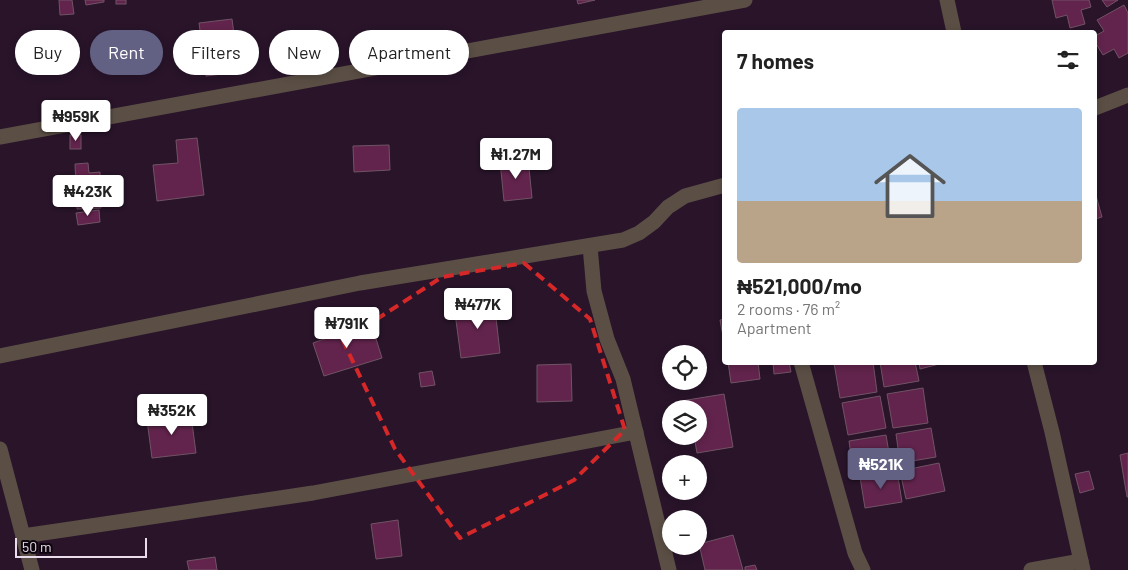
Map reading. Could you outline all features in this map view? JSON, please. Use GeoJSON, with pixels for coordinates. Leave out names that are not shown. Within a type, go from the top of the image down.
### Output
{"type":"FeatureCollection","features":[{"type":"Feature","properties":{"kind":"street"},"geometry":{"type":"LineString","coordinates":[[0,137],[703,4],[745,0]]}},
{"type":"Feature","properties":{"kind":"street"},"geometry":{"type":"LineString","coordinates":[[946,0],[954,30]]}},
{"type":"Feature","properties":{"kind":"street"},"geometry":{"type":"LineString","coordinates":[[1097,107],[1128,95]]}},
{"type":"Feature","properties":{"kind":"street"},"geometry":{"type":"LineString","coordinates":[[0,356],[360,284],[623,240],[639,233],[654,222],[668,207],[685,196],[722,186]]}},
{"type":"Feature","properties":{"kind":"street"},"geometry":{"type":"LineString","coordinates":[[590,246],[594,291],[607,339],[623,379],[669,570]]}},
{"type":"Feature","properties":{"kind":"street"},"geometry":{"type":"LineString","coordinates":[[802,365],[855,553],[862,570]]}},
{"type":"Feature","properties":{"kind":"street"},"geometry":{"type":"LineString","coordinates":[[1031,570],[1082,566],[1035,365]]}},
{"type":"Feature","properties":{"kind":"street"},"geometry":{"type":"LineString","coordinates":[[23,536],[313,493],[636,432]]}},
{"type":"Feature","properties":{"kind":"street"},"geometry":{"type":"LineString","coordinates":[[0,449],[32,570]]}},
{"type":"Feature","properties":{"kind":"highlighted area"},"geometry":{"type":"Polygon","coordinates":[[[524,263],[590,319],[625,430],[574,480],[460,538],[395,449],[343,341],[442,277],[524,263]]]}},
{"type":"Feature","properties":{"kind":"building"},"geometry":{"type":"Polygon","coordinates":[[[59,0],[72,0],[74,14],[60,15],[59,0]]]}},
{"type":"Feature","properties":{"kind":"building"},"geometry":{"type":"Polygon","coordinates":[[[85,0],[104,0],[104,2],[86,5],[85,0]]]}},
{"type":"Feature","properties":{"kind":"building"},"geometry":{"type":"Polygon","coordinates":[[[116,0],[126,0],[126,4],[116,4],[116,0]]]}},
{"type":"Feature","properties":{"kind":"building"},"geometry":{"type":"Polygon","coordinates":[[[577,0],[595,0],[578,4],[577,0]]]}},
{"type":"Feature","properties":{"kind":"building"},"geometry":{"type":"Polygon","coordinates":[[[1052,0],[1089,0],[1091,7],[1081,10],[1085,24],[1070,28],[1067,15],[1056,18],[1052,0]]]}},
{"type":"Feature","properties":{"kind":"building"},"geometry":{"type":"Polygon","coordinates":[[[1102,0],[1118,0],[1107,7],[1102,0]]]}},
{"type":"Feature","properties":{"kind":"building"},"geometry":{"type":"Polygon","coordinates":[[[1124,5],[1128,13],[1128,53],[1119,58],[1114,49],[1103,55],[1097,45],[1097,35],[1104,31],[1097,20],[1124,5]]]}},
{"type":"Feature","properties":{"kind":"building"},"geometry":{"type":"Polygon","coordinates":[[[232,19],[233,30],[200,30],[199,23],[232,19]]]}},
{"type":"Feature","properties":{"kind":"building"},"geometry":{"type":"Polygon","coordinates":[[[70,135],[81,135],[81,149],[70,149],[70,135]]]}},
{"type":"Feature","properties":{"kind":"building"},"geometry":{"type":"Polygon","coordinates":[[[197,138],[204,195],[157,201],[153,165],[178,163],[176,140],[197,138]]]}},
{"type":"Feature","properties":{"kind":"building"},"geometry":{"type":"Polygon","coordinates":[[[389,145],[390,170],[354,172],[353,146],[389,145]]]}},
{"type":"Feature","properties":{"kind":"building"},"geometry":{"type":"Polygon","coordinates":[[[528,158],[532,198],[504,201],[500,161],[528,158]]]}},
{"type":"Feature","properties":{"kind":"building"},"geometry":{"type":"Polygon","coordinates":[[[88,163],[89,173],[100,172],[101,208],[77,209],[75,164],[88,163]]]}},
{"type":"Feature","properties":{"kind":"building"},"geometry":{"type":"Polygon","coordinates":[[[1097,199],[1102,217],[1097,218],[1097,199]]]}},
{"type":"Feature","properties":{"kind":"building"},"geometry":{"type":"Polygon","coordinates":[[[99,210],[100,222],[78,225],[76,213],[99,210]]]}},
{"type":"Feature","properties":{"kind":"building"},"geometry":{"type":"Polygon","coordinates":[[[494,300],[500,353],[461,358],[455,313],[465,312],[464,304],[494,300]]]}},
{"type":"Feature","properties":{"kind":"building"},"geometry":{"type":"Polygon","coordinates":[[[371,323],[382,358],[324,376],[313,343],[327,338],[324,329],[341,324],[344,332],[371,323]]]}},
{"type":"Feature","properties":{"kind":"building"},"geometry":{"type":"Polygon","coordinates":[[[571,364],[572,401],[537,402],[537,365],[571,364]]]}},
{"type":"Feature","properties":{"kind":"building"},"geometry":{"type":"Polygon","coordinates":[[[728,365],[758,365],[760,379],[731,383],[728,365]]]}},
{"type":"Feature","properties":{"kind":"building"},"geometry":{"type":"Polygon","coordinates":[[[773,365],[790,365],[791,372],[774,374],[773,365]]]}},
{"type":"Feature","properties":{"kind":"building"},"geometry":{"type":"Polygon","coordinates":[[[834,365],[873,365],[877,392],[840,398],[834,365]]]}},
{"type":"Feature","properties":{"kind":"building"},"geometry":{"type":"Polygon","coordinates":[[[880,365],[916,365],[919,381],[884,387],[880,365]]]}},
{"type":"Feature","properties":{"kind":"building"},"geometry":{"type":"Polygon","coordinates":[[[919,365],[935,365],[920,369],[919,365]]]}},
{"type":"Feature","properties":{"kind":"building"},"geometry":{"type":"Polygon","coordinates":[[[432,371],[435,385],[421,387],[419,373],[432,371]]]}},
{"type":"Feature","properties":{"kind":"building"},"geometry":{"type":"Polygon","coordinates":[[[923,388],[928,423],[893,428],[887,394],[923,388]]]}},
{"type":"Feature","properties":{"kind":"building"},"geometry":{"type":"Polygon","coordinates":[[[724,394],[733,447],[697,453],[696,445],[707,445],[707,400],[687,400],[724,394]]]}},
{"type":"Feature","properties":{"kind":"building"},"geometry":{"type":"Polygon","coordinates":[[[880,396],[886,428],[848,435],[842,403],[880,396]]]}},
{"type":"Feature","properties":{"kind":"building"},"geometry":{"type":"Polygon","coordinates":[[[191,415],[196,453],[152,458],[147,420],[191,415]]]}},
{"type":"Feature","properties":{"kind":"building"},"geometry":{"type":"Polygon","coordinates":[[[931,428],[936,457],[900,463],[896,434],[931,428]]]}},
{"type":"Feature","properties":{"kind":"building"},"geometry":{"type":"Polygon","coordinates":[[[886,435],[891,465],[853,471],[849,441],[886,435]]]}},
{"type":"Feature","properties":{"kind":"building"},"geometry":{"type":"Polygon","coordinates":[[[1128,453],[1128,497],[1127,497],[1120,455],[1128,453]]]}},
{"type":"Feature","properties":{"kind":"building"},"geometry":{"type":"Polygon","coordinates":[[[939,463],[945,491],[906,499],[900,471],[939,463]]]}},
{"type":"Feature","properties":{"kind":"building"},"geometry":{"type":"Polygon","coordinates":[[[897,471],[902,502],[865,508],[860,477],[897,471]]]}},
{"type":"Feature","properties":{"kind":"building"},"geometry":{"type":"Polygon","coordinates":[[[1089,471],[1094,489],[1080,493],[1075,474],[1089,471]]]}},
{"type":"Feature","properties":{"kind":"building"},"geometry":{"type":"Polygon","coordinates":[[[398,520],[402,556],[376,559],[371,524],[398,520]]]}},
{"type":"Feature","properties":{"kind":"building"},"geometry":{"type":"Polygon","coordinates":[[[733,535],[743,570],[705,570],[702,555],[707,555],[707,542],[733,535]]]}},
{"type":"Feature","properties":{"kind":"building"},"geometry":{"type":"Polygon","coordinates":[[[215,557],[217,570],[189,570],[187,561],[215,557]]]}},
{"type":"Feature","properties":{"kind":"building"},"geometry":{"type":"Polygon","coordinates":[[[755,565],[757,570],[745,570],[745,567],[755,565]]]}}]}
